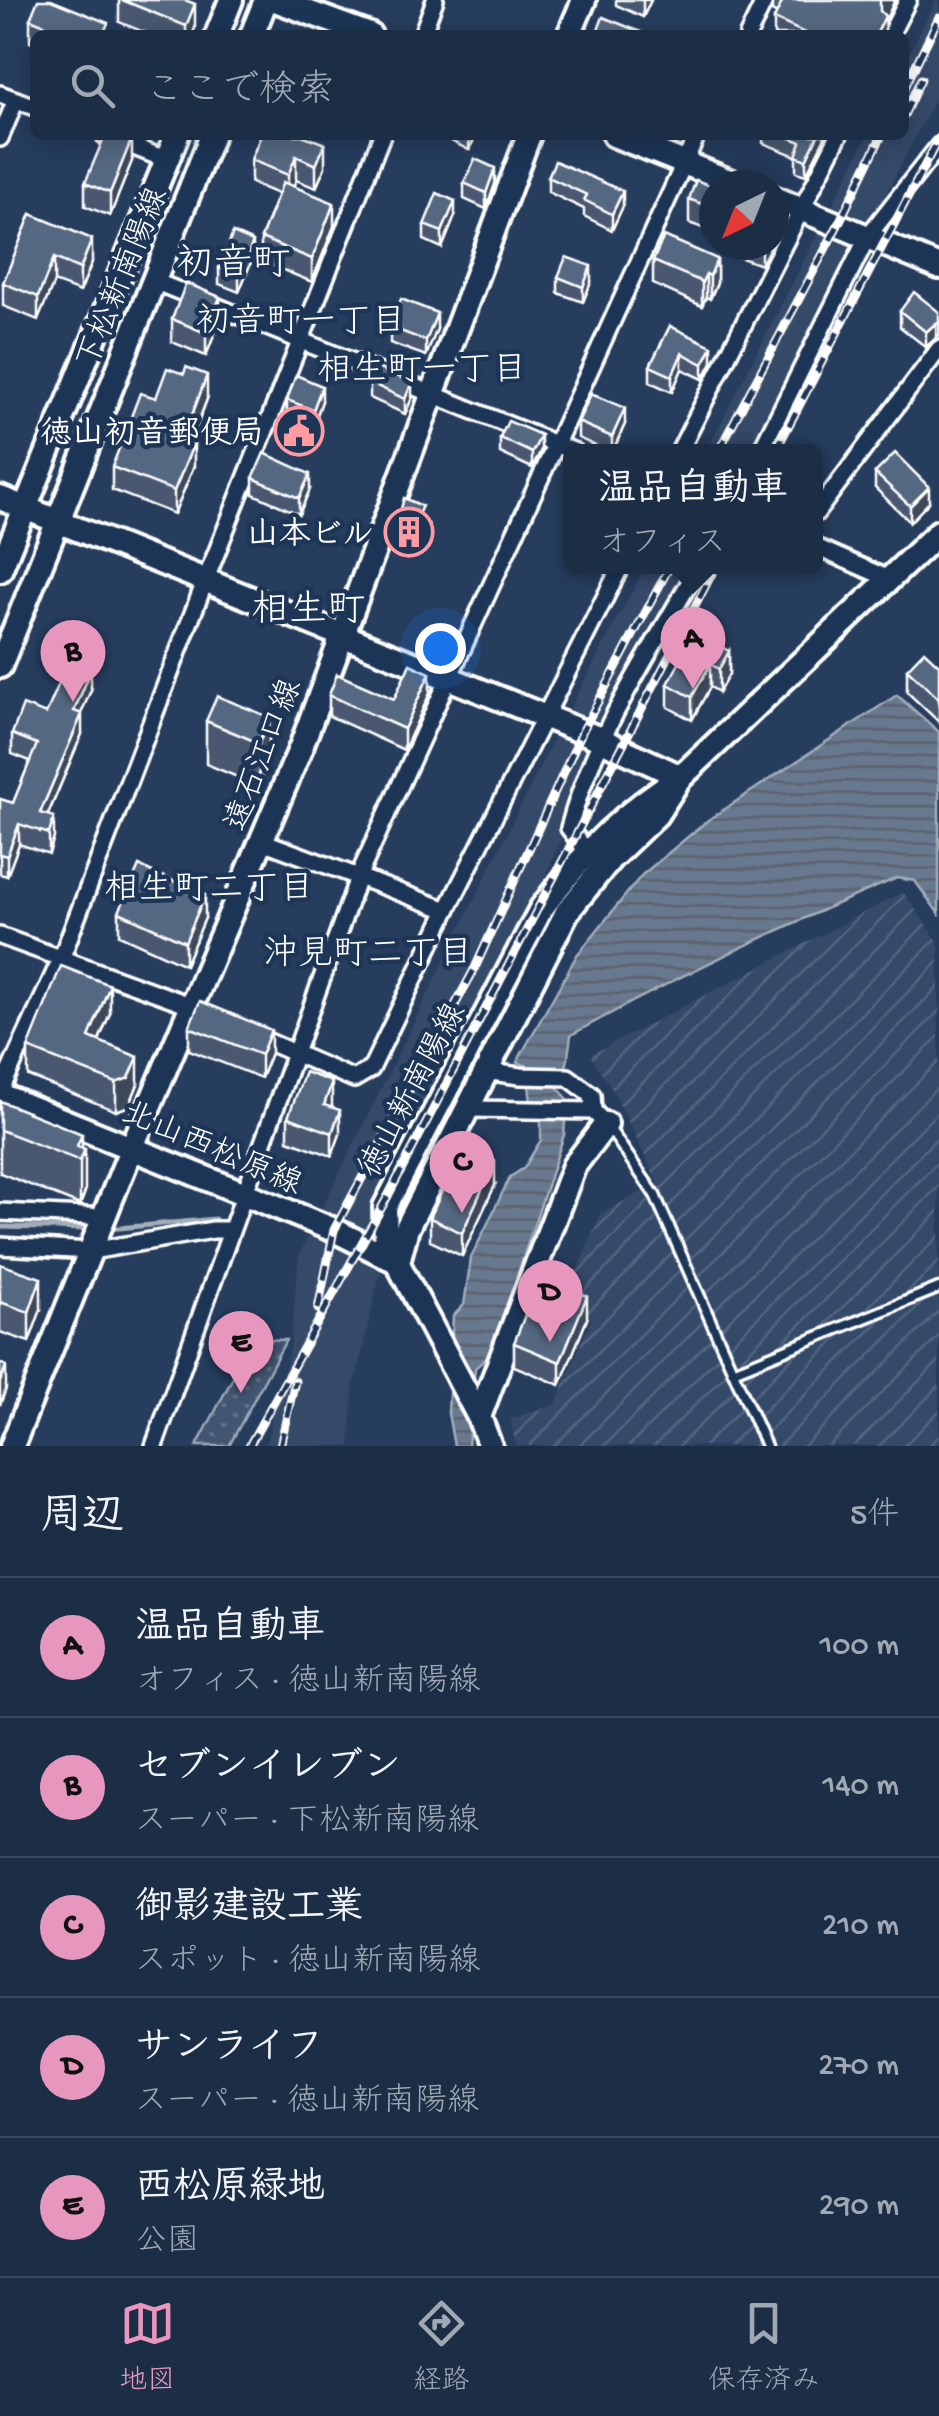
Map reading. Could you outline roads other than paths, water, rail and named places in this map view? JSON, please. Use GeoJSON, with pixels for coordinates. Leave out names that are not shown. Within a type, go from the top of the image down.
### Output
{"type":"FeatureCollection","features":[{"type":"Feature","properties":{"kind":"street"},"geometry":{"type":"LineString","coordinates":[[219,30],[230,0]]}},
{"type":"Feature","properties":{"kind":"street"},"geometry":{"type":"LineString","coordinates":[[254,30],[266,0]]}},
{"type":"Feature","properties":{"kind":"street"},"geometry":{"type":"LineString","coordinates":[[275,0],[356,30]]}},
{"type":"Feature","properties":{"kind":"street"},"geometry":{"type":"LineString","coordinates":[[424,30],[435,0]]}},
{"type":"Feature","properties":{"kind":"street"},"geometry":{"type":"LineString","coordinates":[[571,30],[584,0]]}},
{"type":"Feature","properties":{"kind":"street"},"geometry":{"type":"LineString","coordinates":[[751,30],[766,0]]}},
{"type":"Feature","properties":{"kind":"street"},"geometry":{"type":"LineString","coordinates":[[893,30],[908,0]]}},
{"type":"Feature","properties":{"kind":"street"},"geometry":{"type":"LineString","coordinates":[[0,94],[30,106]]}},
{"type":"Feature","properties":{"kind":"street"},"geometry":{"type":"LineString","coordinates":[[0,138],[16,100]]}},
{"type":"Feature","properties":{"kind":"street"},"geometry":{"type":"LineString","coordinates":[[117,140],[168,160]]}},
{"type":"Feature","properties":{"kind":"street","name":"下松新南陽線"},"geometry":{"type":"LineString","coordinates":[[0,570],[175,140]]}},
{"type":"Feature","properties":{"kind":"street","name":"下松新南陽線"},"geometry":{"type":"LineString","coordinates":[[0,666],[210,140]]}},
{"type":"Feature","properties":{"kind":"street"},"geometry":{"type":"LineString","coordinates":[[0,1093],[61,958],[380,140]]}},
{"type":"Feature","properties":{"kind":"street","name":"遠石江口線"},"geometry":{"type":"LineString","coordinates":[[20,1444],[132,1147],[201,1009],[528,140]]}},
{"type":"Feature","properties":{"kind":"street"},"geometry":{"type":"LineString","coordinates":[[626,140],[701,170]]}},
{"type":"Feature","properties":{"kind":"street"},"geometry":{"type":"LineString","coordinates":[[154,1446],[359,875],[694,140]]}},
{"type":"Feature","properties":{"kind":"street"},"geometry":{"type":"LineString","coordinates":[[683,444],[836,140]]}},
{"type":"Feature","properties":{"kind":"street"},"geometry":{"type":"LineString","coordinates":[[764,444],[868,236],[939,146]]}},
{"type":"Feature","properties":{"kind":"street"},"geometry":{"type":"LineString","coordinates":[[789,204],[939,267]]}},
{"type":"Feature","properties":{"kind":"street"},"geometry":{"type":"LineString","coordinates":[[154,281],[563,447]]}},
{"type":"Feature","properties":{"kind":"street"},"geometry":{"type":"LineString","coordinates":[[823,504],[939,349]]}},
{"type":"Feature","properties":{"kind":"street"},"geometry":{"type":"LineString","coordinates":[[0,498],[601,739],[681,777]]}},
{"type":"Feature","properties":{"kind":"street","name":"徳山新南陽線"},"geometry":{"type":"LineString","coordinates":[[490,1446],[386,1241],[385,1207],[541,909],[588,853],[644,799],[681,777],[939,532]]}},
{"type":"Feature","properties":{"kind":"street"},"geometry":{"type":"LineString","coordinates":[[823,551],[889,579]]}},
{"type":"Feature","properties":{"kind":"street"},"geometry":{"type":"LineString","coordinates":[[244,1030],[354,1080],[371,1069],[618,574]]}},
{"type":"Feature","properties":{"kind":"street"},"geometry":{"type":"LineString","coordinates":[[588,853],[570,828],[579,793],[601,739],[694,574]]}},
{"type":"Feature","properties":{"kind":"street","name":"徳山新南陽線"},"geometry":{"type":"LineString","coordinates":[[398,1262],[407,1228],[567,912],[610,859],[656,815],[681,777]]}},
{"type":"Feature","properties":{"kind":"street"},"geometry":{"type":"LineString","coordinates":[[262,842],[447,910]]}},
{"type":"Feature","properties":{"kind":"street"},"geometry":{"type":"LineString","coordinates":[[0,936],[201,1009]]}},
{"type":"Feature","properties":{"kind":"street"},"geometry":{"type":"LineString","coordinates":[[476,1413],[574,1166],[600,1118],[592,1095],[568,1077],[484,1071]]}},
{"type":"Feature","properties":{"kind":"street","name":"北山西松原線"},"geometry":{"type":"LineString","coordinates":[[0,1093],[334,1230],[398,1262]]}},
{"type":"Feature","properties":{"kind":"street"},"geometry":{"type":"LineString","coordinates":[[466,1110],[570,1109],[600,1118]]}},
{"type":"Feature","properties":{"kind":"street"},"geometry":{"type":"LineString","coordinates":[[0,1212],[105,1218]]}},
{"type":"Feature","properties":{"kind":"street"},"geometry":{"type":"LineString","coordinates":[[0,1246],[93,1246],[230,1230]]}},
{"type":"Feature","properties":{"kind":"lane"},"geometry":{"type":"LineString","coordinates":[[600,1118],[655,1195],[766,1446]]}},
{"type":"Feature","properties":{"kind":"lane"},"geometry":{"type":"LineString","coordinates":[[733,1371],[939,1288]]}},
{"type":"Feature","properties":{"kind":"waterway"},"geometry":{"type":"LineString","coordinates":[[108,1229],[215,1219]]}},
{"type":"Feature","properties":{"kind":"waterway"},"geometry":{"type":"LineString","coordinates":[[0,1227],[92,1229]]}},
{"type":"Feature","properties":{"kind":"railway"},"geometry":{"type":"LineString","coordinates":[[909,79],[939,17]]}},
{"type":"Feature","properties":{"kind":"railway"},"geometry":{"type":"LineString","coordinates":[[909,104],[921,79]]}},
{"type":"Feature","properties":{"kind":"railway"},"geometry":{"type":"LineString","coordinates":[[779,444],[939,138]]}},
{"type":"Feature","properties":{"kind":"railway"},"geometry":{"type":"LineString","coordinates":[[722,444],[880,140]]}},
{"type":"Feature","properties":{"kind":"railway"},"geometry":{"type":"LineString","coordinates":[[318,1309],[334,1230],[475,968],[582,732],[666,574]]}},
{"type":"Feature","properties":{"kind":"railway"},"geometry":{"type":"LineString","coordinates":[[249,1446],[388,1196],[712,574]]}},
{"type":"Feature","properties":{"kind":"railway"},"geometry":{"type":"LineString","coordinates":[[280,1446],[295,1381]]}},
{"type":"Feature","properties":{"kind":"place","name":"徳山初音郵便局"},"geometry":{"type":"Point","coordinates":[299,431]}},
{"type":"Feature","properties":{"kind":"place","name":"山本ビル"},"geometry":{"type":"Point","coordinates":[409,532]}},
{"type":"Feature","properties":{"kind":"place","name":"温品自動車"},"geometry":{"type":"Point","coordinates":[693,689]}},
{"type":"Feature","properties":{"kind":"place","name":"セブンイレブン"},"geometry":{"type":"Point","coordinates":[73,702]}},
{"type":"Feature","properties":{"kind":"place","name":"御影建設工業"},"geometry":{"type":"Point","coordinates":[462,1213]}},
{"type":"Feature","properties":{"kind":"place","name":"サンライフ"},"geometry":{"type":"Point","coordinates":[550,1342]}},
{"type":"Feature","properties":{"kind":"place","name":"西松原緑地"},"geometry":{"type":"Point","coordinates":[241,1393]}},
{"type":"Feature","properties":{"kind":"district","name":"初音町"},"geometry":{"type":"Point","coordinates":[233,261]}},
{"type":"Feature","properties":{"kind":"district","name":"初音町一丁目"},"geometry":{"type":"Point","coordinates":[301,319]}},
{"type":"Feature","properties":{"kind":"district","name":"相生町一丁目"},"geometry":{"type":"Point","coordinates":[422,367]}},
{"type":"Feature","properties":{"kind":"district","name":"相生町"},"geometry":{"type":"Point","coordinates":[308,607]}},
{"type":"Feature","properties":{"kind":"district","name":"相生町二丁目"},"geometry":{"type":"Point","coordinates":[209,886]}},
{"type":"Feature","properties":{"kind":"district","name":"沖見町二丁目"},"geometry":{"type":"Point","coordinates":[368,951]}}]}
